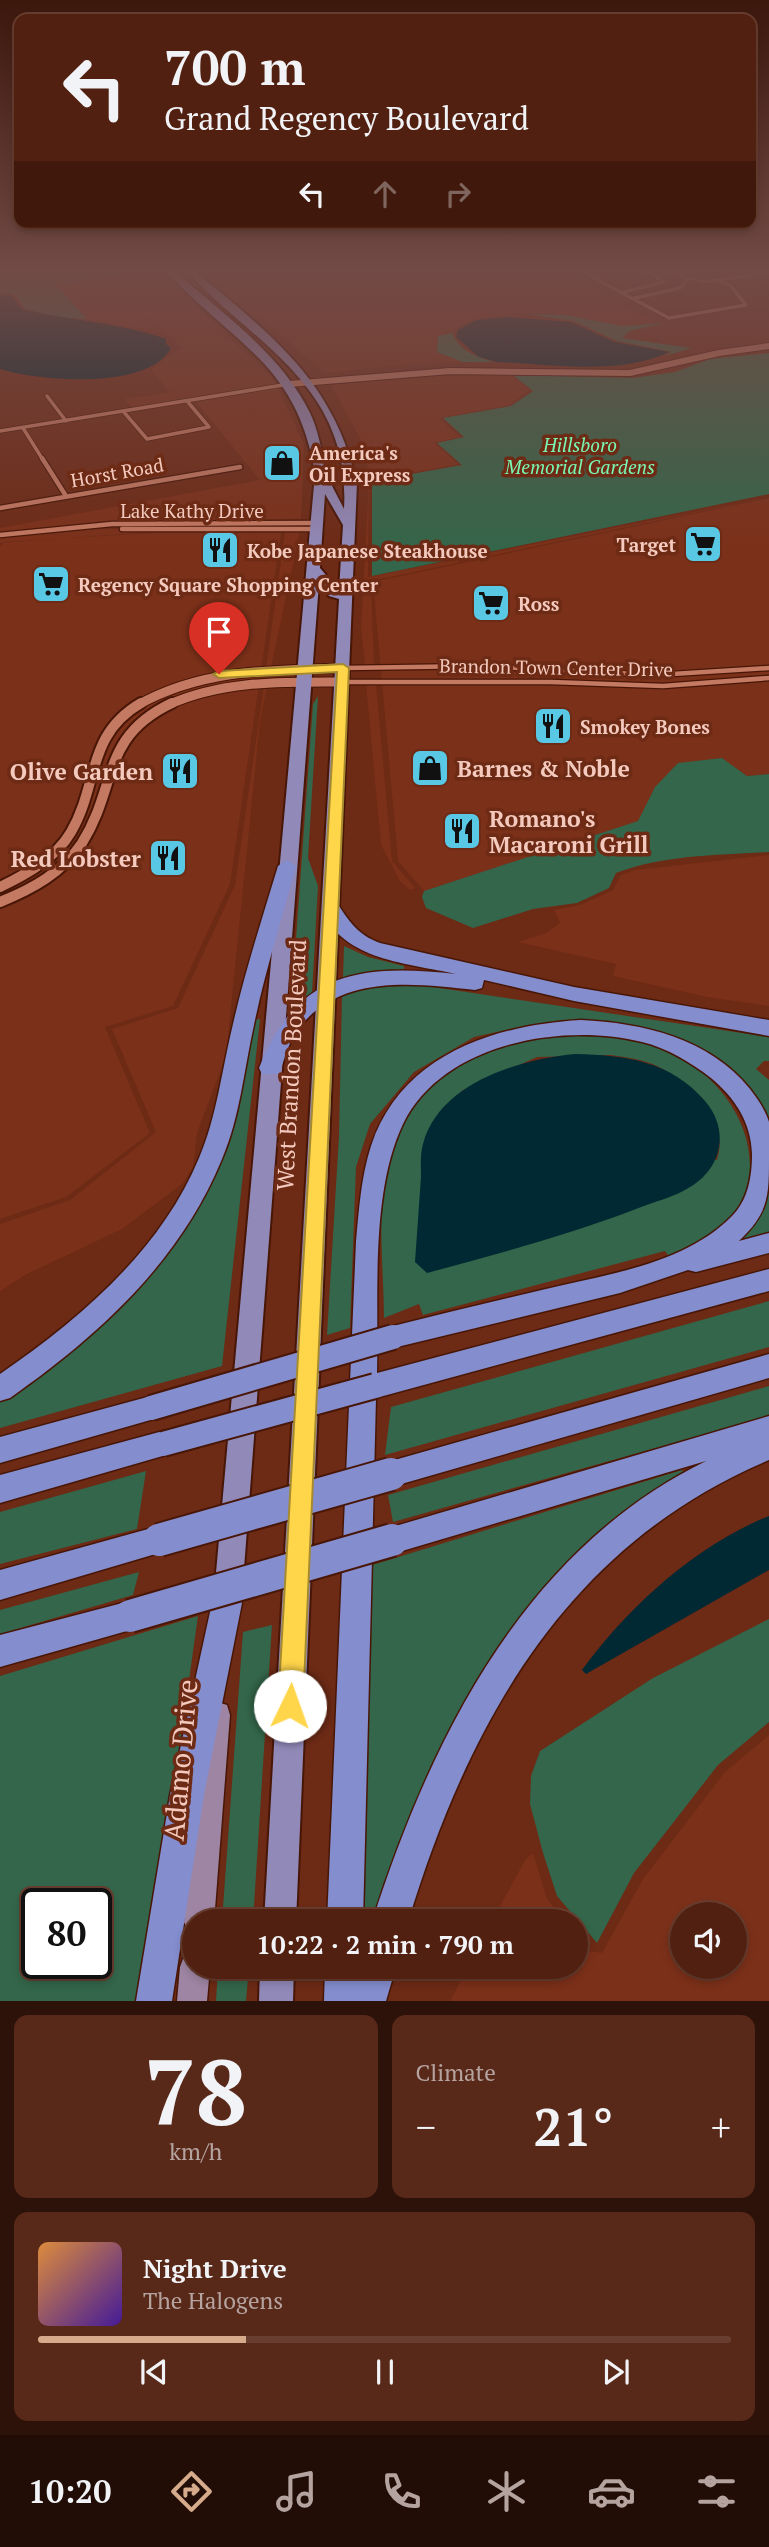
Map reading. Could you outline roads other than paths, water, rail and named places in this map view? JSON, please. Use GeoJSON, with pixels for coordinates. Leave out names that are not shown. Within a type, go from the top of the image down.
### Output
{"type":"FeatureCollection","features":[{"type":"Feature","properties":{"kind":"highway","name":"West Brandon Boulevard"},"geometry":{"type":"LineString","coordinates":[[227,1604],[321,474],[314,429],[289,384],[270,365]]}},
{"type":"Feature","properties":{"kind":"highway","name":"West Brandon Boulevard"},"geometry":{"type":"LineString","coordinates":[[281,1909],[351,483],[344,446],[330,412],[311,383],[293,365]]}},
{"type":"Feature","properties":{"kind":"highway"},"geometry":{"type":"LineString","coordinates":[[321,474],[328,484],[337,514],[349,525]]}},
{"type":"Feature","properties":{"kind":"highway"},"geometry":{"type":"LineString","coordinates":[[313,568],[334,593],[347,597]]}},
{"type":"Feature","properties":{"kind":"highway"},"geometry":{"type":"LineString","coordinates":[[0,1389],[83,1329],[122,1289],[170,1233],[198,1185],[219,1137],[243,1024],[287,866]]}},
{"type":"Feature","properties":{"kind":"highway"},"geometry":{"type":"LineString","coordinates":[[332,910],[346,933],[372,948],[574,994],[769,1028]]}},
{"type":"Feature","properties":{"kind":"highway"},"geometry":{"type":"LineString","coordinates":[[270,1068],[294,1020],[326,994],[375,978],[406,976],[574,994]]}},
{"type":"Feature","properties":{"kind":"highway"},"geometry":{"type":"LineString","coordinates":[[345,1909],[368,1241],[373,1182],[382,1148],[394,1118],[408,1096],[429,1076],[475,1049],[543,1030],[620,1030],[686,1050],[716,1069],[738,1089],[753,1111],[763,1140],[765,1170],[758,1196],[742,1222],[720,1240],[676,1265],[620,1282]]}},
{"type":"Feature","properties":{"kind":"highway"},"geometry":{"type":"LineString","coordinates":[[0,1450],[393,1337],[769,1243]]}},
{"type":"Feature","properties":{"kind":"highway"},"geometry":{"type":"LineString","coordinates":[[0,1489],[769,1280]]}},
{"type":"Feature","properties":{"kind":"highway"},"geometry":{"type":"LineString","coordinates":[[0,1585],[769,1366]]}},
{"type":"Feature","properties":{"kind":"highway"},"geometry":{"type":"LineString","coordinates":[[0,1651],[130,1616],[769,1430]]}},
{"type":"Feature","properties":{"kind":"highway"},"geometry":{"type":"LineString","coordinates":[[394,1909],[425,1810],[449,1755],[479,1701],[540,1615],[577,1571],[628,1527],[683,1488],[769,1447]]}},
{"type":"Feature","properties":{"kind":"highway"},"geometry":{"type":"LineString","coordinates":[[154,2001],[187,1795],[227,1604]]}},
{"type":"Feature","properties":{"kind":"highway"},"geometry":{"type":"LineString","coordinates":[[276,2001],[277,1979]]}},
{"type":"Feature","properties":{"kind":"highway"},"geometry":{"type":"LineString","coordinates":[[342,2001],[343,1979]]}},
{"type":"Feature","properties":{"kind":"highway"},"geometry":{"type":"LineString","coordinates":[[369,2001],[375,1979]]}},
{"type":"Feature","properties":{"kind":"main road","name":"Adamo Drive"},"geometry":{"type":"LineString","coordinates":[[200,1909],[227,1604]]}},
{"type":"Feature","properties":{"kind":"main road"},"geometry":{"type":"LineString","coordinates":[[192,2001],[194,1979]]}},
{"type":"Feature","properties":{"kind":"street"},"geometry":{"type":"LineString","coordinates":[[0,431],[289,384],[450,371],[630,373],[675,365]]}},
{"type":"Feature","properties":{"kind":"street"},"geometry":{"type":"LineString","coordinates":[[47,396],[66,421]]}},
{"type":"Feature","properties":{"kind":"street"},"geometry":{"type":"LineString","coordinates":[[123,411],[147,439],[209,427],[187,401]]}},
{"type":"Feature","properties":{"kind":"street"},"geometry":{"type":"LineString","coordinates":[[23,428],[66,496]]}},
{"type":"Feature","properties":{"kind":"street","name":"Horst Road"},"geometry":{"type":"LineString","coordinates":[[0,508],[240,467]]}},
{"type":"Feature","properties":{"kind":"street","name":"Lake Kathy Drive"},"geometry":{"type":"LineString","coordinates":[[0,535],[69,527],[316,526]]}},
{"type":"Feature","properties":{"kind":"street","name":"Brandon Town Center Drive"},"geometry":{"type":"LineString","coordinates":[[343,675],[480,666],[656,675],[769,668]]}},
{"type":"Feature","properties":{"kind":"street"},"geometry":{"type":"LineString","coordinates":[[0,887],[36,867],[57,849],[76,822],[95,756],[112,725],[149,699],[180,685],[219,674],[343,675]]}},
{"type":"Feature","properties":{"kind":"street","name":"Brandon Town Center Drive"},"geometry":{"type":"LineString","coordinates":[[343,675],[663,686],[769,678]]}},
{"type":"Feature","properties":{"kind":"street"},"geometry":{"type":"LineString","coordinates":[[0,902],[29,890],[63,866],[87,839],[120,744],[137,724],[184,699],[222,688],[305,676]]}},
{"type":"Feature","properties":{"kind":"street"},"geometry":{"type":"LineString","coordinates":[[81,803],[101,803]]}},
{"type":"Feature","properties":{"kind":"water"},"geometry":{"type":"Polygon","coordinates":[[[0,365],[152,365],[117,377],[92,379],[40,377],[0,369],[0,365]]]}},
{"type":"Feature","properties":{"kind":"water"},"geometry":{"type":"Polygon","coordinates":[[[552,365],[614,365],[584,367],[552,365]]]}},
{"type":"Feature","properties":{"kind":"water"},"geometry":{"type":"Polygon","coordinates":[[[575,1054],[612,1056],[646,1063],[677,1077],[692,1088],[713,1112],[718,1124],[719,1148],[709,1170],[701,1179],[678,1194],[559,1236],[427,1273],[415,1262],[421,1152],[432,1123],[446,1105],[484,1078],[530,1062],[575,1054]]]}},
{"type":"Feature","properties":{"kind":"water"},"geometry":{"type":"Polygon","coordinates":[[[769,1516],[769,1570],[586,1674],[582,1670],[620,1623],[665,1580],[715,1543],[769,1516]]]}},
{"type":"Feature","properties":{"kind":"place","name":"America's Oil Express"},"geometry":{"type":"Point","coordinates":[282,463]}},
{"type":"Feature","properties":{"kind":"place","name":"Target"},"geometry":{"type":"Point","coordinates":[703,544]}},
{"type":"Feature","properties":{"kind":"place","name":"Kobe Japanese Steakhouse"},"geometry":{"type":"Point","coordinates":[220,550]}},
{"type":"Feature","properties":{"kind":"place","name":"Regency Square Shopping Center"},"geometry":{"type":"Point","coordinates":[51,584]}},
{"type":"Feature","properties":{"kind":"place","name":"Ross"},"geometry":{"type":"Point","coordinates":[491,603]}},
{"type":"Feature","properties":{"kind":"place","name":"Smokey Bones"},"geometry":{"type":"Point","coordinates":[553,726]}},
{"type":"Feature","properties":{"kind":"place","name":"Barnes & Noble"},"geometry":{"type":"Point","coordinates":[430,768]}},
{"type":"Feature","properties":{"kind":"place","name":"Olive Garden"},"geometry":{"type":"Point","coordinates":[180,771]}},
{"type":"Feature","properties":{"kind":"place","name":"Romano's Macaroni Grill"},"geometry":{"type":"Point","coordinates":[462,831]}},
{"type":"Feature","properties":{"kind":"place","name":"Red Lobster"},"geometry":{"type":"Point","coordinates":[168,858]}},
{"type":"Feature","properties":{"kind":"park label","name":"Hillsboro Memorial Gardens"},"geometry":{"type":"Point","coordinates":[580,455]}}]}
